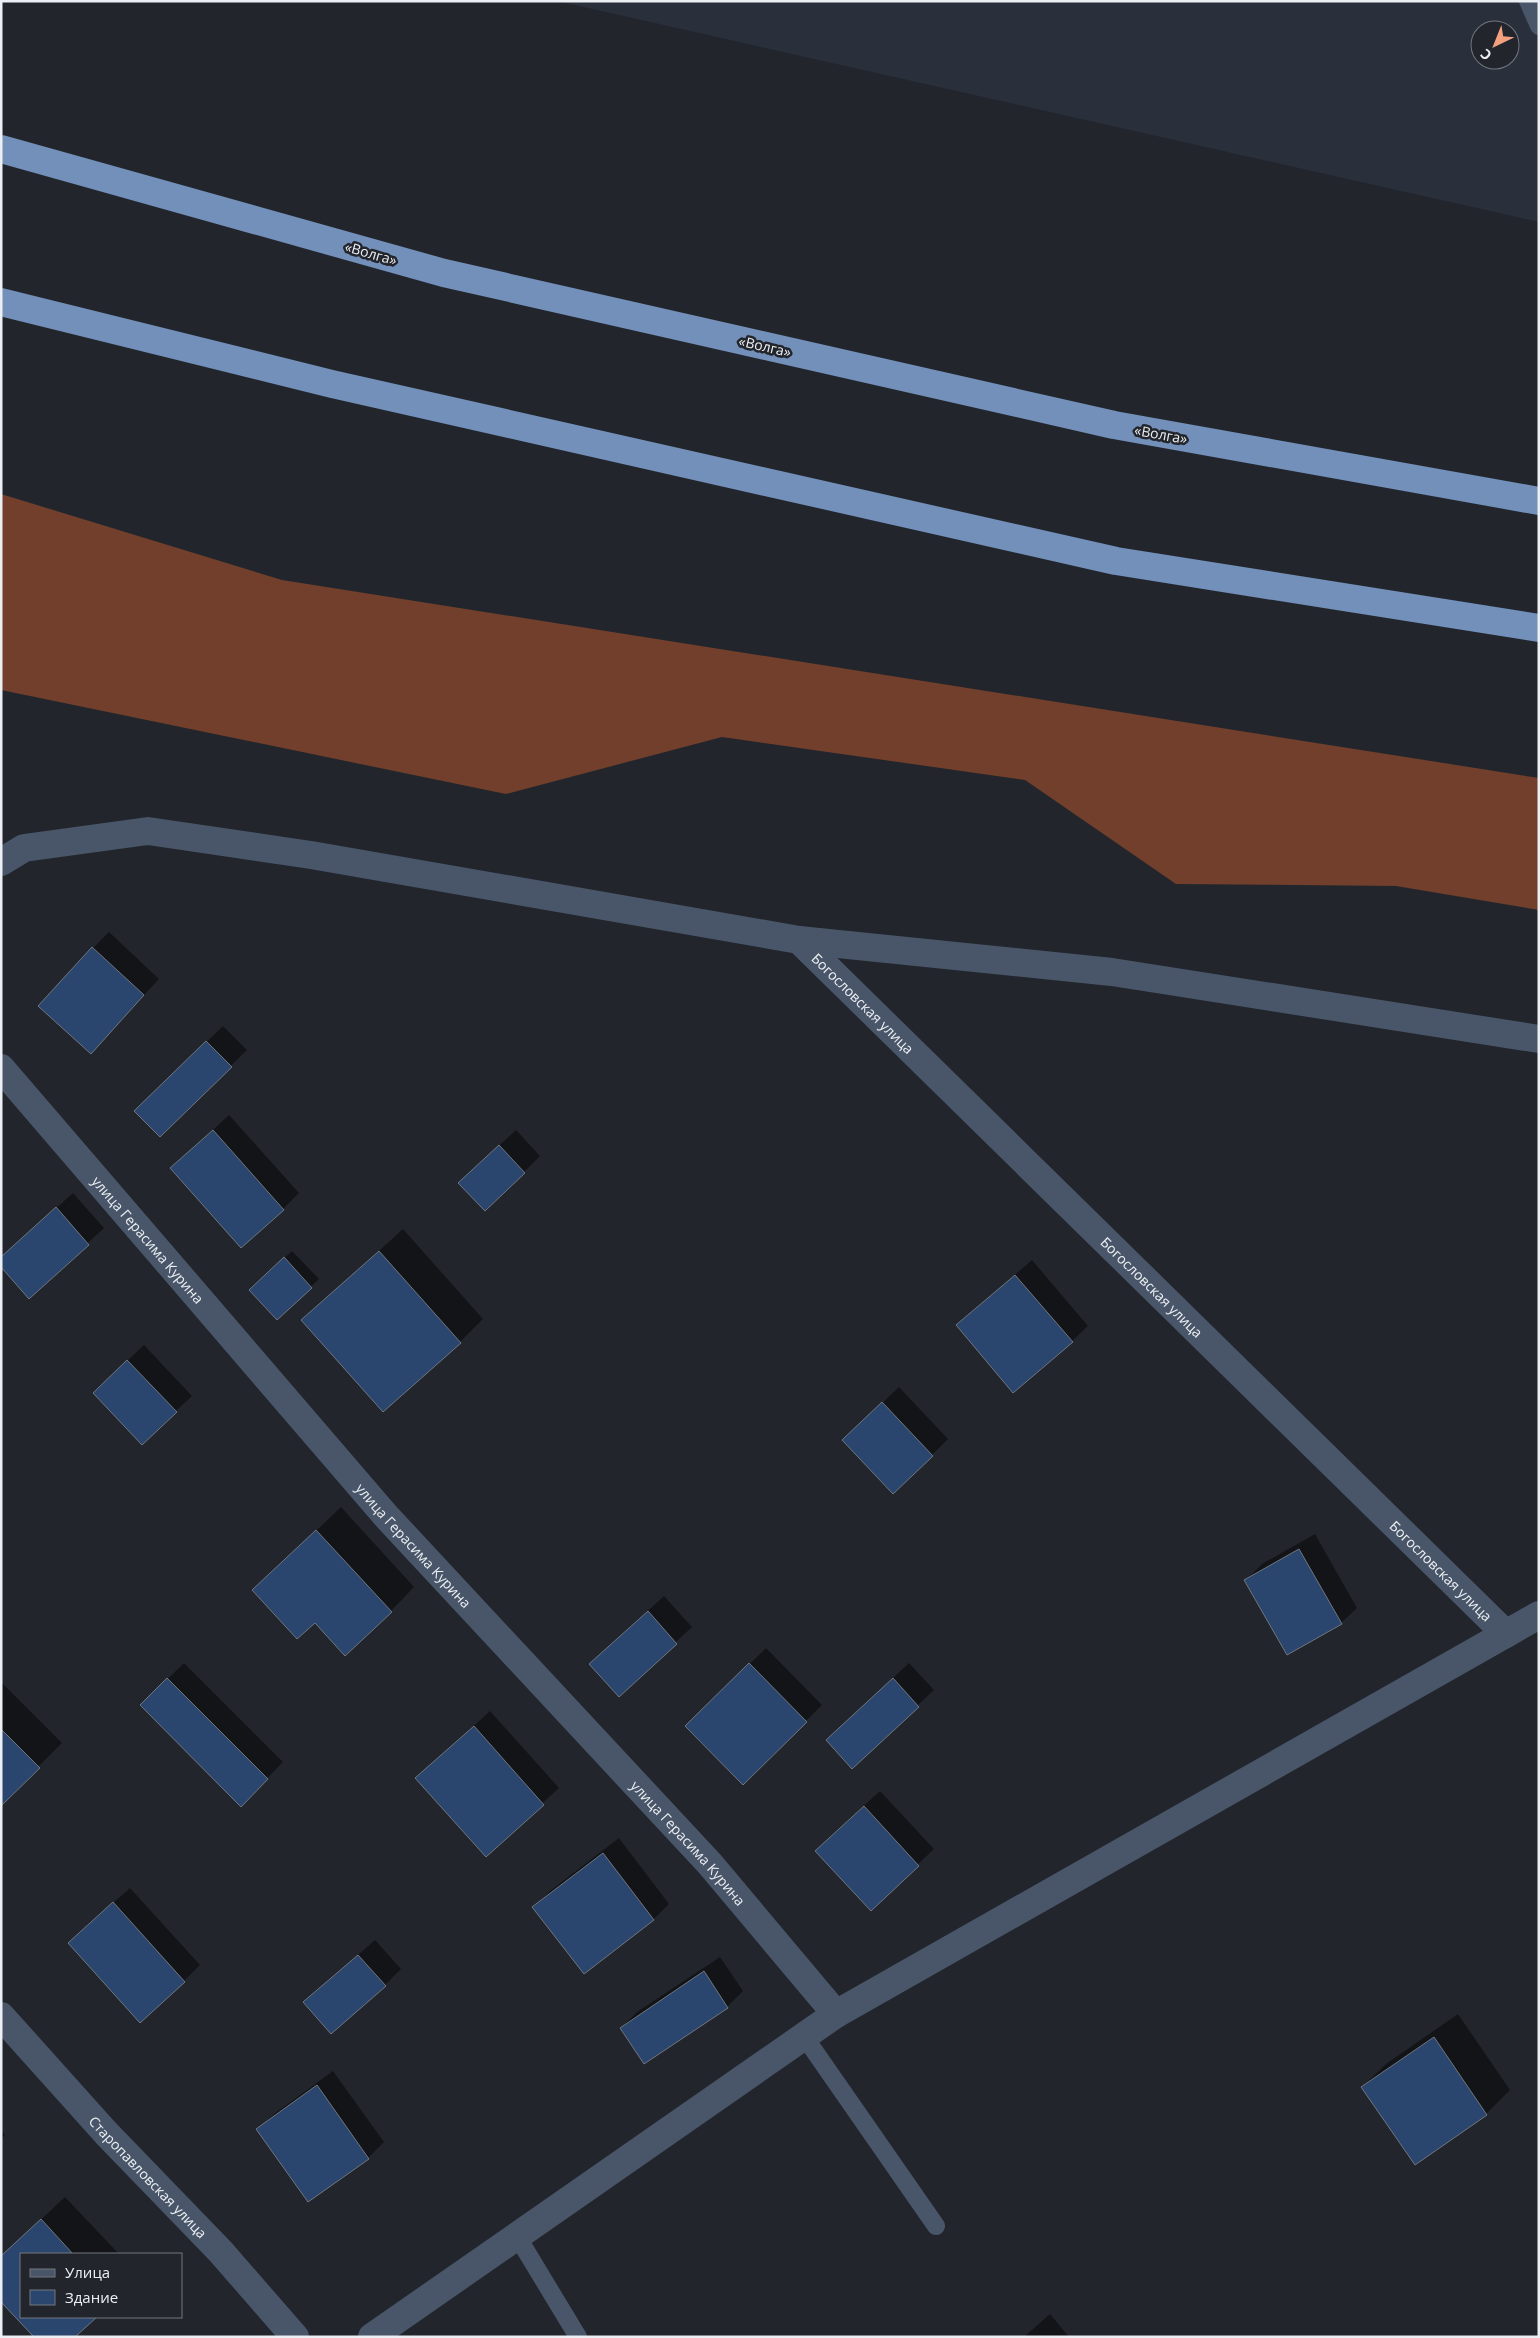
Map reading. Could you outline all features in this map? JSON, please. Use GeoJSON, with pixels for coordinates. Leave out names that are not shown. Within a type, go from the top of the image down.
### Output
{"type":"FeatureCollection","features":[{"type":"Feature","properties":{"kind":"highway","name":"«Волга»"},"geometry":{"type":"LineString","coordinates":[[1,149],[472,280],[1114,425],[1539,501]]}},
{"type":"Feature","properties":{"kind":"highway"},"geometry":{"type":"LineString","coordinates":[[1,302],[69,321],[332,384],[1116,561],[1539,628]]}},
{"type":"Feature","properties":{"kind":"street"},"geometry":{"type":"LineString","coordinates":[[1,862],[24,848],[148,831],[311,855],[799,940],[1112,972],[1539,1039]]}},
{"type":"Feature","properties":{"kind":"street","name":"Богословская улица"},"geometry":{"type":"LineString","coordinates":[[799,940],[1506,1634]]}},
{"type":"Feature","properties":{"kind":"street","name":"улица Герасима Курина"},"geometry":{"type":"LineString","coordinates":[[1,1068],[386,1516],[710,1864],[836,2014]]}},
{"type":"Feature","properties":{"kind":"street"},"geometry":{"type":"LineString","coordinates":[[374,2336],[836,2014],[1539,1615]]}},
{"type":"Feature","properties":{"kind":"street","name":"Старопавловская улица"},"geometry":{"type":"LineString","coordinates":[[1,2016],[106,2133],[221,2252],[295,2337]]}},
{"type":"Feature","properties":{"kind":"lane"},"geometry":{"type":"LineString","coordinates":[[1528,1],[1539,26]]}},
{"type":"Feature","properties":{"kind":"lane"},"geometry":{"type":"LineString","coordinates":[[804,2036],[936,2226]]}},
{"type":"Feature","properties":{"kind":"lane"},"geometry":{"type":"LineString","coordinates":[[517,2236],[578,2337]]}},
{"type":"Feature","properties":{"kind":"shaded area"},"geometry":{"type":"Polygon","coordinates":[[[557,1],[1539,1],[1539,222],[557,1]]]}},
{"type":"Feature","properties":{"kind":"shaded area"},"geometry":{"type":"Polygon","coordinates":[[[1,494],[282,580],[1539,778],[1539,910],[1396,886],[1176,884],[1025,780],[722,737],[506,794],[1,690],[1,494]]]}},
{"type":"Feature","properties":{"kind":"building"},"geometry":{"type":"Polygon","coordinates":[[[92,947],[144,995],[91,1054],[38,1006],[92,947]]]}},
{"type":"Feature","properties":{"kind":"building"},"geometry":{"type":"Polygon","coordinates":[[[206,1041],[232,1067],[160,1137],[134,1111],[206,1041]]]}},
{"type":"Feature","properties":{"kind":"building"},"geometry":{"type":"Polygon","coordinates":[[[213,1130],[284,1210],[241,1248],[170,1168],[213,1130]]]}},
{"type":"Feature","properties":{"kind":"building"},"geometry":{"type":"Polygon","coordinates":[[[499,1145],[525,1173],[485,1211],[458,1183],[499,1145]]]}},
{"type":"Feature","properties":{"kind":"building"},"geometry":{"type":"Polygon","coordinates":[[[56,1207],[89,1245],[29,1299],[1,1267],[1,1257],[56,1207]]]}},
{"type":"Feature","properties":{"kind":"building"},"geometry":{"type":"Polygon","coordinates":[[[379,1251],[461,1343],[383,1412],[301,1320],[379,1251]]]}},
{"type":"Feature","properties":{"kind":"building"},"geometry":{"type":"Polygon","coordinates":[[[284,1257],[312,1288],[277,1320],[249,1290],[284,1257]]]}},
{"type":"Feature","properties":{"kind":"building"},"geometry":{"type":"Polygon","coordinates":[[[1015,1275],[1073,1342],[1013,1393],[956,1325],[1015,1275]]]}},
{"type":"Feature","properties":{"kind":"building"},"geometry":{"type":"Polygon","coordinates":[[[127,1360],[177,1412],[142,1445],[93,1393],[127,1360]]]}},
{"type":"Feature","properties":{"kind":"building"},"geometry":{"type":"Polygon","coordinates":[[[882,1402],[933,1456],[893,1494],[842,1440],[882,1402]]]}},
{"type":"Feature","properties":{"kind":"building"},"geometry":{"type":"Polygon","coordinates":[[[316,1530],[392,1612],[345,1656],[315,1623],[297,1639],[252,1590],[316,1530]]]}},
{"type":"Feature","properties":{"kind":"building"},"geometry":{"type":"Polygon","coordinates":[[[1299,1549],[1342,1624],[1287,1655],[1244,1580],[1299,1549]]]}},
{"type":"Feature","properties":{"kind":"building"},"geometry":{"type":"Polygon","coordinates":[[[648,1611],[677,1644],[619,1697],[589,1664],[648,1611]]]}},
{"type":"Feature","properties":{"kind":"building"},"geometry":{"type":"Polygon","coordinates":[[[749,1663],[807,1722],[743,1785],[685,1726],[749,1663]]]}},
{"type":"Feature","properties":{"kind":"building"},"geometry":{"type":"Polygon","coordinates":[[[167,1678],[268,1779],[241,1807],[140,1705],[167,1678]]]}},
{"type":"Feature","properties":{"kind":"building"},"geometry":{"type":"Polygon","coordinates":[[[893,1678],[919,1707],[852,1769],[826,1740],[893,1678]]]}},
{"type":"Feature","properties":{"kind":"building"},"geometry":{"type":"Polygon","coordinates":[[[474,1726],[544,1805],[486,1857],[415,1778],[474,1726]]]}},
{"type":"Feature","properties":{"kind":"building"},"geometry":{"type":"Polygon","coordinates":[[[1,1729],[40,1768],[1,1806],[1,1729]]]}},
{"type":"Feature","properties":{"kind":"building"},"geometry":{"type":"Polygon","coordinates":[[[864,1806],[919,1866],[871,1911],[815,1851],[864,1806]]]}},
{"type":"Feature","properties":{"kind":"building"},"geometry":{"type":"Polygon","coordinates":[[[603,1853],[654,1920],[584,1974],[532,1907],[603,1853]]]}},
{"type":"Feature","properties":{"kind":"building"},"geometry":{"type":"Polygon","coordinates":[[[113,1902],[185,1982],[140,2023],[68,1943],[113,1902]]]}},
{"type":"Feature","properties":{"kind":"building"},"geometry":{"type":"Polygon","coordinates":[[[358,1955],[386,1986],[331,2034],[303,2002],[358,1955]]]}},
{"type":"Feature","properties":{"kind":"building"},"geometry":{"type":"Polygon","coordinates":[[[704,1971],[728,2008],[644,2064],[620,2028],[704,1971]]]}},
{"type":"Feature","properties":{"kind":"building"},"geometry":{"type":"Polygon","coordinates":[[[1434,2037],[1487,2115],[1415,2165],[1361,2087],[1434,2037]]]}},
{"type":"Feature","properties":{"kind":"building"},"geometry":{"type":"Polygon","coordinates":[[[317,2085],[369,2159],[308,2202],[256,2129],[317,2085]]]}},
{"type":"Feature","properties":{"kind":"building"},"geometry":{"type":"Polygon","coordinates":[[[41,2219],[72,2253],[20,2253],[20,2318],[96,2318],[75,2337],[34,2337],[1,2302],[1,2256],[41,2219]]]}}]}
